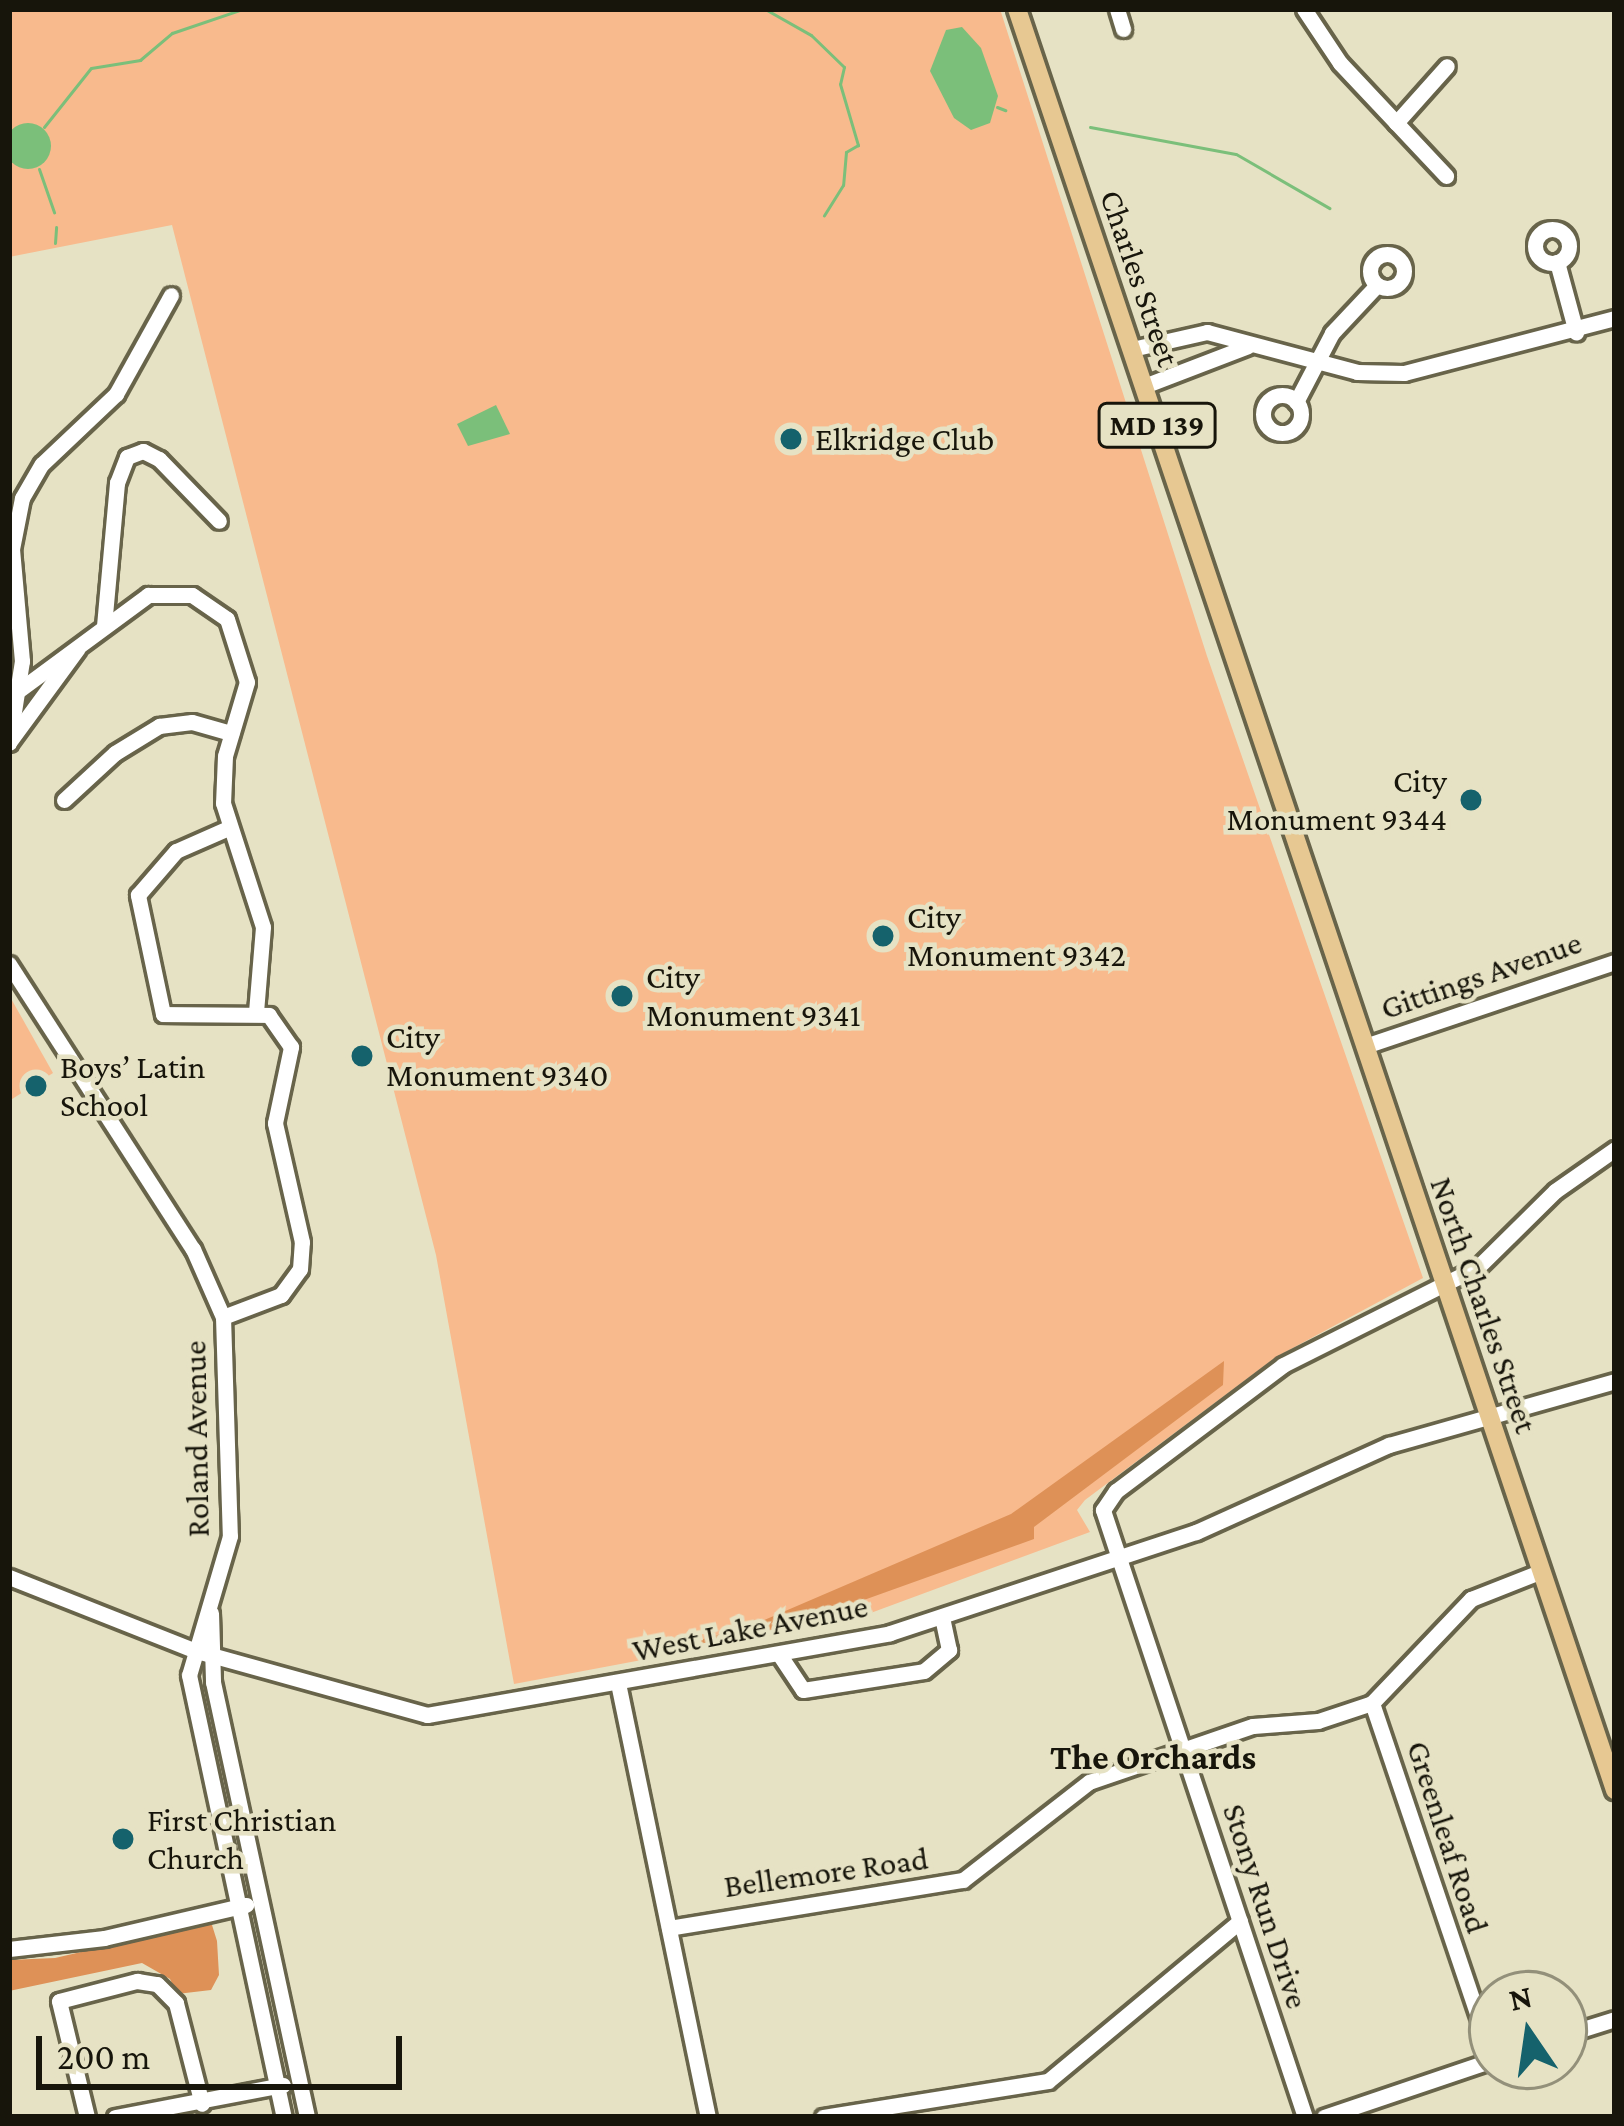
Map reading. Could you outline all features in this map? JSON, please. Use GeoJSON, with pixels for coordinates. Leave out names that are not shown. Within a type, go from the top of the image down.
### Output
{"type":"FeatureCollection","features":[{"type":"Feature","properties":{"kind":"main road","name":"Charles Street"},"geometry":{"type":"LineString","coordinates":[[1017,9],[1298,840]]}},
{"type":"Feature","properties":{"kind":"main road","name":"North Charles Street"},"geometry":{"type":"LineString","coordinates":[[1298,840],[1615,1790]]}},
{"type":"Feature","properties":{"kind":"street"},"geometry":{"type":"LineString","coordinates":[[1117,9],[1123,29]]}},
{"type":"Feature","properties":{"kind":"street"},"geometry":{"type":"LineString","coordinates":[[1304,9],[1396,123],[1446,176]]}},
{"type":"Feature","properties":{"kind":"street"},"geometry":{"type":"LineString","coordinates":[[1396,123],[1447,66]]}},
{"type":"Feature","properties":{"kind":"street"},"geometry":{"type":"LineString","coordinates":[[1557,262],[1576,332]]}},
{"type":"Feature","properties":{"kind":"street"},"geometry":{"type":"LineString","coordinates":[[1296,402],[1312,384],[1317,358],[1377,285]]}},
{"type":"Feature","properties":{"kind":"street"},"geometry":{"type":"LineString","coordinates":[[9,742],[19,691],[12,549],[22,498],[42,464],[116,394],[171,295]]}},
{"type":"Feature","properties":{"kind":"street"},"geometry":{"type":"LineString","coordinates":[[1132,350],[1207,332],[1357,372],[1404,373],[1576,332],[1615,318]]}},
{"type":"Feature","properties":{"kind":"street"},"geometry":{"type":"LineString","coordinates":[[1144,386],[1184,364],[1257,344]]}},
{"type":"Feature","properties":{"kind":"street"},"geometry":{"type":"LineString","coordinates":[[104,626],[117,483],[127,457],[143,452],[159,459],[219,520]]}},
{"type":"Feature","properties":{"kind":"street"},"geometry":{"type":"LineString","coordinates":[[19,691],[104,626],[161,591],[215,607],[240,640],[247,670],[223,767],[226,829],[263,927],[256,1012]]}},
{"type":"Feature","properties":{"kind":"street"},"geometry":{"type":"LineString","coordinates":[[9,742],[79,646]]}},
{"type":"Feature","properties":{"kind":"street"},"geometry":{"type":"LineString","coordinates":[[64,800],[115,753],[159,726],[192,722],[231,733]]}},
{"type":"Feature","properties":{"kind":"street"},"geometry":{"type":"LineString","coordinates":[[223,1318],[281,1294],[300,1269],[302,1242],[274,1123],[289,1063],[285,1030],[256,1012],[163,1014],[138,895],[176,851],[226,829]]}},
{"type":"Feature","properties":{"kind":"street","name":"Gittings Avenue"},"geometry":{"type":"LineString","coordinates":[[1365,1046],[1615,962]]}},
{"type":"Feature","properties":{"kind":"street","name":"Roland Avenue"},"geometry":{"type":"LineString","coordinates":[[9,964],[193,1249],[223,1318],[230,1536],[211,1613],[193,1650]]}},
{"type":"Feature","properties":{"kind":"street"},"geometry":{"type":"LineString","coordinates":[[1444,1281],[1478,1267],[1555,1191],[1615,1149]]}},
{"type":"Feature","properties":{"kind":"street","name":"Stony Run Drive"},"geometry":{"type":"LineString","coordinates":[[1305,2117],[1103,1510],[1116,1491],[1282,1365],[1444,1281]]}},
{"type":"Feature","properties":{"kind":"street","name":"West Lake Avenue"},"geometry":{"type":"LineString","coordinates":[[9,1577],[193,1650],[427,1715],[779,1654],[942,1618],[1216,1524],[1358,1457],[1488,1412],[1615,1381]]}},
{"type":"Feature","properties":{"kind":"street"},"geometry":{"type":"LineString","coordinates":[[1372,1703],[1472,1599],[1542,1571]]}},
{"type":"Feature","properties":{"kind":"street","name":"Roland Avenue"},"geometry":{"type":"LineString","coordinates":[[211,1613],[212,1656],[307,2117]]}},
{"type":"Feature","properties":{"kind":"street"},"geometry":{"type":"LineString","coordinates":[[779,1654],[803,1690],[924,1671],[949,1650],[942,1618]]}},
{"type":"Feature","properties":{"kind":"street"},"geometry":{"type":"LineString","coordinates":[[193,1650],[190,1675],[284,2117]]}},
{"type":"Feature","properties":{"kind":"street"},"geometry":{"type":"LineString","coordinates":[[618,1683],[708,2117]]}},
{"type":"Feature","properties":{"kind":"street","name":"Bellemore Road"},"geometry":{"type":"LineString","coordinates":[[669,1928],[792,1903],[951,1884],[999,1859],[1079,1786],[1182,1750],[1372,1703]]}},
{"type":"Feature","properties":{"kind":"street","name":"Greenleaf Road"},"geometry":{"type":"LineString","coordinates":[[1372,1703],[1468,1988]]}},
{"type":"Feature","properties":{"kind":"street"},"geometry":{"type":"LineString","coordinates":[[9,1949],[104,1938],[260,1901]]}},
{"type":"Feature","properties":{"kind":"street"},"geometry":{"type":"LineString","coordinates":[[823,2117],[1048,2080],[1240,1922]]}},
{"type":"Feature","properties":{"kind":"street"},"geometry":{"type":"LineString","coordinates":[[87,2117],[59,2001],[137,1981],[157,1984],[176,2003],[202,2104]]}},
{"type":"Feature","properties":{"kind":"street"},"geometry":{"type":"LineString","coordinates":[[1324,2117],[1468,2067]]}},
{"type":"Feature","properties":{"kind":"street"},"geometry":{"type":"LineString","coordinates":[[115,2117],[299,2082]]}},
{"type":"Feature","properties":{"kind":"shaded area","name":"Elkridge Club"},"geometry":{"type":"Polygon","coordinates":[[[9,9],[1000,9],[1207,656],[1423,1278],[1276,1357],[1085,1500],[1077,1510],[1090,1532],[849,1621],[514,1684],[436,1255],[172,225],[9,257],[9,9]]]}},
{"type":"Feature","properties":{"kind":"shaded area"},"geometry":{"type":"Polygon","coordinates":[[[962,27],[981,48],[998,96],[990,123],[971,130],[954,118],[930,71],[946,30],[962,27]]]}},
{"type":"Feature","properties":{"kind":"shaded area"},"geometry":{"type":"Polygon","coordinates":[[[28,123],[44,130],[51,146],[44,162],[28,169],[12,162],[5,146],[12,130],[28,123]]]}},
{"type":"Feature","properties":{"kind":"shaded area"},"geometry":{"type":"Polygon","coordinates":[[[496,405],[510,434],[468,446],[457,424],[496,405]]]}},
{"type":"Feature","properties":{"kind":"shaded area"},"geometry":{"type":"Polygon","coordinates":[[[9,995],[53,1073],[9,1101],[9,995]]]}},
{"type":"Feature","properties":{"kind":"shaded area"},"geometry":{"type":"Polygon","coordinates":[[[1224,1361],[1223,1385],[1034,1527],[1034,1539],[769,1634],[707,1647],[697,1641],[755,1624],[1011,1514],[1224,1361]]]}},
{"type":"Feature","properties":{"kind":"shaded area"},"geometry":{"type":"Polygon","coordinates":[[[212,1925],[217,1941],[219,1975],[211,1990],[177,1994],[170,1979],[142,1963],[9,1991],[9,1960],[55,1958],[212,1925]]]}},
{"type":"Feature","properties":{"kind":"waterway"},"geometry":{"type":"LineString","coordinates":[[44,127],[91,68],[140,60],[172,33],[243,9]]}},
{"type":"Feature","properties":{"kind":"waterway"},"geometry":{"type":"LineString","coordinates":[[765,9],[811,35],[844,67],[840,84],[858,145],[846,152],[843,185],[824,216]]}},
{"type":"Feature","properties":{"kind":"waterway"},"geometry":{"type":"LineString","coordinates":[[997,107],[1005,110]]}},
{"type":"Feature","properties":{"kind":"waterway"},"geometry":{"type":"LineString","coordinates":[[1090,127],[1236,154],[1329,208]]}},
{"type":"Feature","properties":{"kind":"waterway"},"geometry":{"type":"LineString","coordinates":[[39,169],[54,212]]}},
{"type":"Feature","properties":{"kind":"waterway"},"geometry":{"type":"LineString","coordinates":[[55,243],[56,227]]}},
{"type":"Feature","properties":{"kind":"place","name":"Elkridge Club"},"geometry":{"type":"Point","coordinates":[791,439]}},
{"type":"Feature","properties":{"kind":"place","name":"City Monument 9344"},"geometry":{"type":"Point","coordinates":[1471,800]}},
{"type":"Feature","properties":{"kind":"place","name":"City Monument 9342"},"geometry":{"type":"Point","coordinates":[883,936]}},
{"type":"Feature","properties":{"kind":"place","name":"City Monument 9341"},"geometry":{"type":"Point","coordinates":[622,996]}},
{"type":"Feature","properties":{"kind":"place","name":"City Monument 9340"},"geometry":{"type":"Point","coordinates":[362,1056]}},
{"type":"Feature","properties":{"kind":"place","name":"Boys’ Latin School"},"geometry":{"type":"Point","coordinates":[36,1086]}},
{"type":"Feature","properties":{"kind":"place","name":"First Christian Church"},"geometry":{"type":"Point","coordinates":[123,1839]}},
{"type":"Feature","properties":{"kind":"district","name":"The Orchards"},"geometry":{"type":"Point","coordinates":[1153,1758]}}]}
